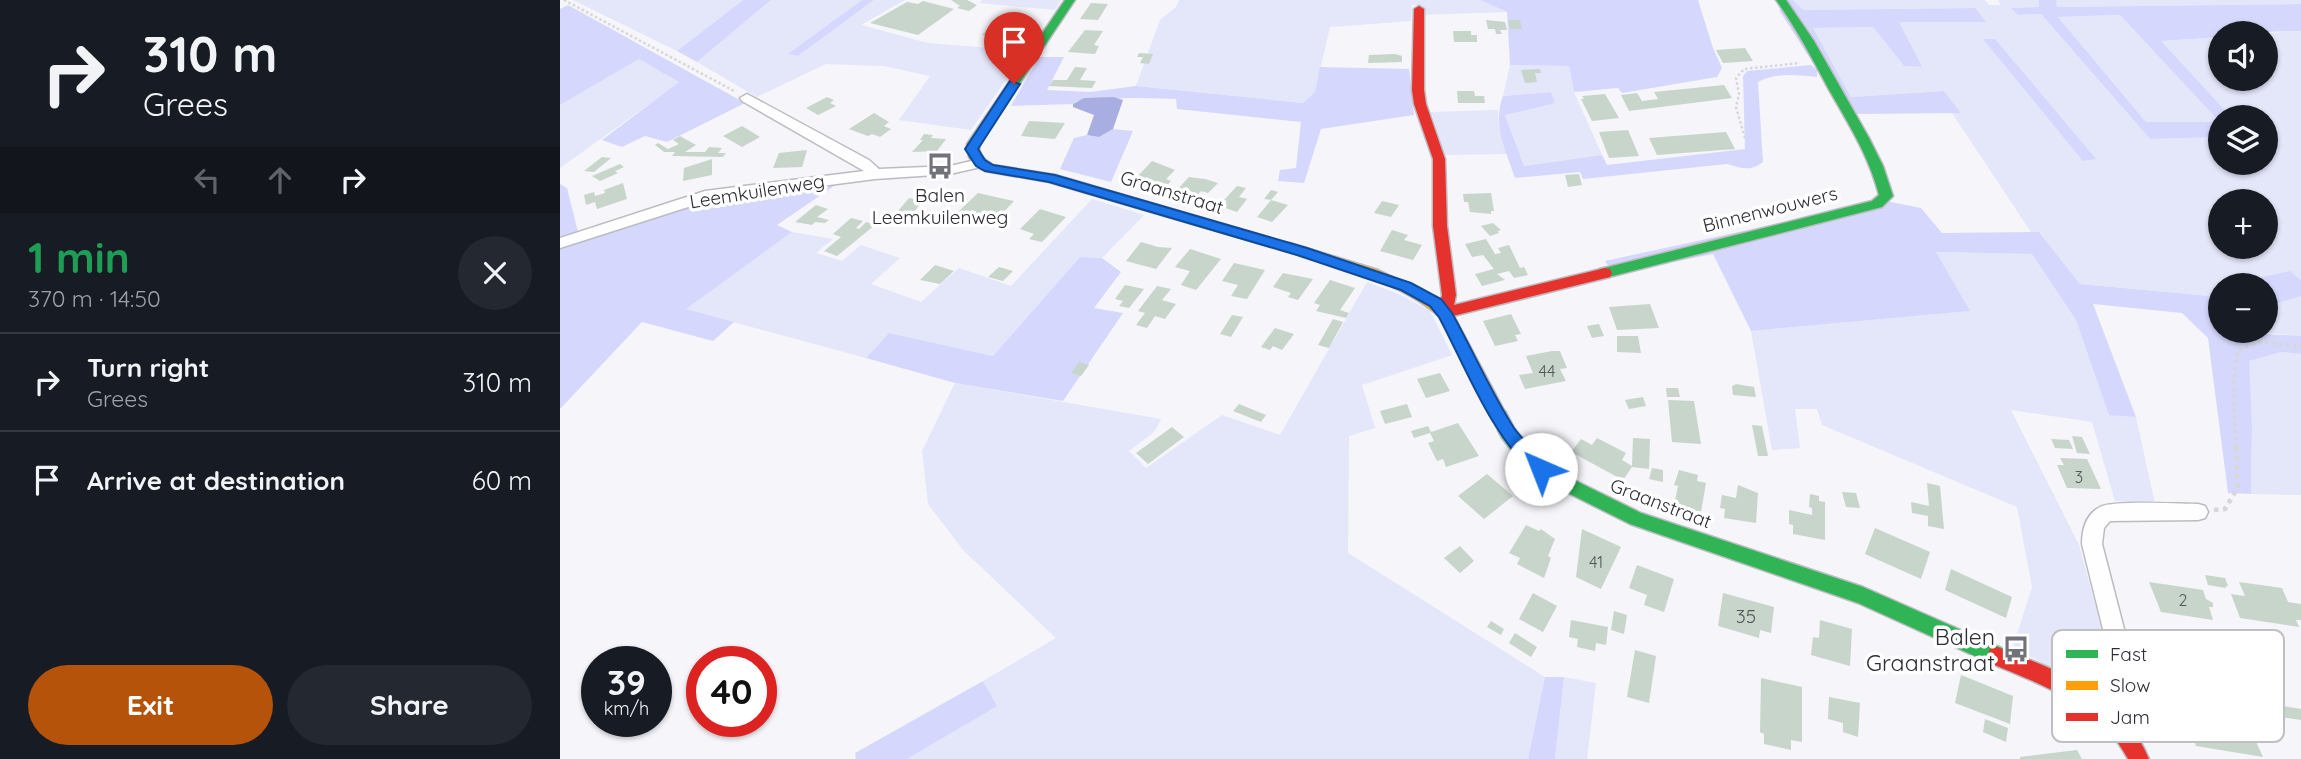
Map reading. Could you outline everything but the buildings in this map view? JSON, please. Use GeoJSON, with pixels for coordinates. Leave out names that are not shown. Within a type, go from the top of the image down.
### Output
{"type":"FeatureCollection","features":[{"type":"Feature","properties":{"kind":"street"},"geometry":{"type":"LineString","coordinates":[[980,163],[971,149],[1070,0]]}},
{"type":"Feature","properties":{"kind":"street","name":"Binnenwouwers"},"geometry":{"type":"LineString","coordinates":[[1445,313],[1877,204],[1886,196],[1885,184],[1796,18],[1781,0]]}},
{"type":"Feature","properties":{"kind":"street"},"geometry":{"type":"LineString","coordinates":[[1419,9],[1419,104],[1439,159],[1440,226],[1449,295],[1445,313]]}},
{"type":"Feature","properties":{"kind":"street","name":"Leemkuilenweg"},"geometry":{"type":"LineString","coordinates":[[747,98],[863,163],[876,174]]}},
{"type":"Feature","properties":{"kind":"street","name":"Leemkuilenweg"},"geometry":{"type":"LineString","coordinates":[[560,243],[705,196],[876,174],[950,170],[980,163]]}},
{"type":"Feature","properties":{"kind":"street","name":"Graanstraat"},"geometry":{"type":"LineString","coordinates":[[980,163],[990,168],[1050,178],[1302,252],[1406,287],[1436,302],[1445,313],[1508,433],[1527,457],[1556,480],[1636,519],[1863,596],[1953,634],[2052,682]]}},
{"type":"Feature","properties":{"kind":"street"},"geometry":{"type":"LineString","coordinates":[[2114,630],[2092,544],[2092,528],[2098,519],[2106,513],[2198,512]]}},
{"type":"Feature","properties":{"kind":"path"},"geometry":{"type":"LineString","coordinates":[[564,0],[644,40],[747,98]]}},
{"type":"Feature","properties":{"kind":"path"},"geometry":{"type":"LineString","coordinates":[[1745,138],[1736,107],[1739,94],[1736,78],[1744,69],[1819,62]]}},
{"type":"Feature","properties":{"kind":"path"},"geometry":{"type":"LineString","coordinates":[[2198,512],[2225,509],[2238,488],[2233,385],[2238,350],[2248,343],[2260,341],[2301,346]]}},
{"type":"Feature","properties":{"kind":"shaded area"},"geometry":{"type":"Polygon","coordinates":[[[573,0],[743,0],[677,51],[573,0]]]}},
{"type":"Feature","properties":{"kind":"shaded area"},"geometry":{"type":"Polygon","coordinates":[[[743,0],[771,0],[697,62],[677,51],[743,0]]]}},
{"type":"Feature","properties":{"kind":"shaded area"},"geometry":{"type":"Polygon","coordinates":[[[771,0],[862,0],[789,54],[798,56],[874,0],[905,0],[861,25],[928,43],[1026,51],[971,130],[899,120],[930,76],[884,66],[826,64],[757,97],[697,62],[771,0]]]}},
{"type":"Feature","properties":{"kind":"shaded area"},"geometry":{"type":"Polygon","coordinates":[[[862,0],[874,0],[798,56],[788,54],[862,0]]]}},
{"type":"Feature","properties":{"kind":"shaded area"},"geometry":{"type":"Polygon","coordinates":[[[983,0],[1061,0],[1055,10],[979,3],[983,0]]]}},
{"type":"Feature","properties":{"kind":"shaded area"},"geometry":{"type":"Polygon","coordinates":[[[1179,0],[1480,0],[1507,12],[1422,15],[1422,5],[1412,5],[1411,21],[1330,27],[1315,92],[1303,103],[1136,86],[1160,20],[1176,7],[1179,0]]]}},
{"type":"Feature","properties":{"kind":"shaded area"},"geometry":{"type":"Polygon","coordinates":[[[1480,0],[1698,0],[1722,68],[1717,77],[1622,93],[1618,88],[1574,92],[1569,66],[1510,65],[1507,12],[1480,0]]]}},
{"type":"Feature","properties":{"kind":"shaded area"},"geometry":{"type":"Polygon","coordinates":[[[1781,0],[1793,0],[1803,10],[1975,8],[1986,22],[1899,22],[1922,67],[1904,66],[1873,27],[1813,28],[1851,97],[1944,91],[1961,113],[1855,114],[1807,54],[1779,10],[1787,9],[1781,0]]]}},
{"type":"Feature","properties":{"kind":"shaded area"},"geometry":{"type":"Polygon","coordinates":[[[1794,0],[1985,0],[1989,5],[2001,5],[1998,0],[2039,0],[2040,7],[2012,8],[2018,15],[2041,14],[2150,139],[2208,137],[2208,175],[2278,175],[2278,105],[2220,105],[2160,41],[2208,38],[2208,91],[2278,91],[2278,32],[2301,31],[2301,280],[2290,271],[2278,274],[2208,273],[2208,296],[2080,284],[2039,232],[2031,232],[1952,113],[1960,113],[1944,91],[1851,97],[1813,28],[1873,27],[1904,66],[1921,67],[1898,22],[1975,8],[1802,10],[1794,0]]]}},
{"type":"Feature","properties":{"kind":"shaded area"},"geometry":{"type":"Polygon","coordinates":[[[2039,0],[2056,0],[2057,7],[2301,4],[2301,31],[2278,32],[2278,21],[2208,21],[2208,38],[2161,41],[2220,105],[2208,105],[2208,109],[2120,15],[2058,17],[2146,122],[2208,122],[2208,137],[2150,139],[2041,14],[2018,15],[2011,8],[2039,7],[2039,0]]]}},
{"type":"Feature","properties":{"kind":"shaded area"},"geometry":{"type":"Polygon","coordinates":[[[2056,0],[2301,0],[2301,4],[2057,7],[2056,0]]]}},
{"type":"Feature","properties":{"kind":"shaded area"},"geometry":{"type":"Polygon","coordinates":[[[568,5],[745,103],[667,142],[645,136],[622,147],[602,140],[679,82],[639,59],[560,105],[560,9],[568,5]]]}},
{"type":"Feature","properties":{"kind":"shaded area"},"geometry":{"type":"Polygon","coordinates":[[[2120,15],[2208,108],[2208,122],[2146,122],[2058,17],[2120,15]]]}},
{"type":"Feature","properties":{"kind":"shaded area"},"geometry":{"type":"Polygon","coordinates":[[[1983,39],[1995,39],[2096,159],[2083,161],[1983,39]]]}},
{"type":"Feature","properties":{"kind":"shaded area"},"geometry":{"type":"Polygon","coordinates":[[[1039,57],[1064,57],[1047,90],[1090,92],[1136,86],[1303,103],[1315,92],[1320,67],[1409,69],[1414,115],[1321,129],[1304,183],[1278,181],[1280,170],[1296,168],[1301,122],[1177,109],[1176,99],[1102,99],[1077,101],[1073,104],[1011,106],[1039,57]]]}},
{"type":"Feature","properties":{"kind":"shaded area"},"geometry":{"type":"Polygon","coordinates":[[[639,59],[680,82],[560,168],[560,105],[639,59]]]}},
{"type":"Feature","properties":{"kind":"shaded area"},"geometry":{"type":"Polygon","coordinates":[[[1510,65],[1569,66],[1574,92],[1602,155],[1524,166],[1505,115],[1555,102],[1551,92],[1503,96],[1510,65]]]}},
{"type":"Feature","properties":{"kind":"shaded area"},"geometry":{"type":"Polygon","coordinates":[[[1811,65],[1817,70],[1817,77],[1779,75],[1758,82],[1763,162],[1754,167],[1741,168],[1727,164],[1583,179],[1580,172],[1515,178],[1504,148],[1499,117],[1503,96],[1551,92],[1555,103],[1505,115],[1524,166],[1602,155],[1607,165],[1745,149],[1743,76],[1747,71],[1811,65]]]}},
{"type":"Feature","properties":{"kind":"shaded area"},"geometry":{"type":"Polygon","coordinates":[[[1114,97],[1123,100],[1113,129],[1099,137],[1087,135],[1094,115],[1073,107],[1073,104],[1084,98],[1114,97]]]}},
{"type":"Feature","properties":{"kind":"shaded area"},"geometry":{"type":"Polygon","coordinates":[[[1498,110],[1507,154],[1445,155],[1431,112],[1498,110]]]}},
{"type":"Feature","properties":{"kind":"shaded area"},"geometry":{"type":"Polygon","coordinates":[[[1113,129],[1133,131],[1111,182],[1060,169],[1074,138],[1087,135],[1099,137],[1113,129]]]}},
{"type":"Feature","properties":{"kind":"shaded area"},"geometry":{"type":"Polygon","coordinates":[[[840,182],[777,225],[792,232],[686,309],[734,322],[713,341],[642,322],[560,409],[560,247],[708,201],[840,182]]]}},
{"type":"Feature","properties":{"kind":"shaded area"},"geometry":{"type":"Polygon","coordinates":[[[560,184],[567,188],[578,232],[560,238],[560,184]]]}},
{"type":"Feature","properties":{"kind":"shaded area"},"geometry":{"type":"Polygon","coordinates":[[[1092,199],[1144,215],[1102,258],[1080,257],[993,356],[889,333],[866,358],[685,309],[792,232],[833,239],[816,253],[842,261],[861,245],[900,258],[871,284],[921,302],[959,268],[1011,286],[1092,199]]]}},
{"type":"Feature","properties":{"kind":"shaded area"},"geometry":{"type":"Polygon","coordinates":[[[1876,199],[1921,208],[1942,233],[2039,232],[2080,284],[2208,296],[2208,338],[2182,313],[2093,304],[2136,417],[2109,415],[2076,320],[2032,254],[1936,252],[1970,311],[1751,331],[1713,254],[1614,274],[1605,261],[1798,219],[1876,199]]]}},
{"type":"Feature","properties":{"kind":"shaded area"},"geometry":{"type":"Polygon","coordinates":[[[1936,252],[2032,254],[2076,320],[2109,414],[2136,417],[2155,504],[2115,501],[2092,422],[2011,410],[2079,545],[2102,630],[2052,630],[2052,668],[2013,647],[2032,587],[2017,507],[1822,425],[1817,409],[1795,409],[1800,448],[1772,450],[1751,331],[1969,311],[1936,252]]]}},
{"type":"Feature","properties":{"kind":"shaded area"},"geometry":{"type":"Polygon","coordinates":[[[1080,257],[1102,258],[1121,272],[1094,308],[1123,313],[1063,401],[955,383],[866,358],[889,333],[993,356],[1080,257]]]}},
{"type":"Feature","properties":{"kind":"shaded area"},"geometry":{"type":"Polygon","coordinates":[[[2290,271],[2301,280],[2301,296],[2278,303],[2278,274],[2290,271]]]}},
{"type":"Feature","properties":{"kind":"shaded area"},"geometry":{"type":"Polygon","coordinates":[[[1367,282],[1401,295],[1430,311],[1452,355],[1362,385],[1375,428],[1349,436],[1348,553],[1545,677],[1528,759],[907,759],[996,706],[983,681],[1056,638],[964,551],[928,504],[922,451],[955,383],[1161,419],[1154,432],[1129,451],[1146,468],[1222,415],[1280,435],[1367,282]]]}},
{"type":"Feature","properties":{"kind":"shaded area"},"geometry":{"type":"Polygon","coordinates":[[[2301,296],[2301,336],[2278,334],[2278,303],[2301,296]]]}},
{"type":"Feature","properties":{"kind":"shaded area"},"geometry":{"type":"Polygon","coordinates":[[[2278,335],[2301,336],[2301,354],[2281,352],[2249,361],[2251,494],[2228,493],[2209,343],[2278,343],[2278,335]]]}},
{"type":"Feature","properties":{"kind":"shaded area"},"geometry":{"type":"Polygon","coordinates":[[[2281,352],[2301,354],[2301,495],[2251,494],[2252,426],[2248,361],[2281,352]]]}},
{"type":"Feature","properties":{"kind":"shaded area"},"geometry":{"type":"Polygon","coordinates":[[[1545,677],[1564,677],[1555,759],[1528,759],[1545,677]]]}},
{"type":"Feature","properties":{"kind":"shaded area"},"geometry":{"type":"Polygon","coordinates":[[[1564,677],[1596,683],[1587,759],[1555,759],[1564,677]]]}},
{"type":"Feature","properties":{"kind":"shaded area"},"geometry":{"type":"Polygon","coordinates":[[[983,681],[997,706],[907,759],[856,759],[855,753],[983,681]]]}},
{"type":"Feature","properties":{"kind":"traffic: fast"},"geometry":{"type":"LineString","coordinates":[[1070,0],[973,144],[973,154],[980,163],[990,168],[1050,178],[1290,248]]}},
{"type":"Feature","properties":{"kind":"traffic: fast"},"geometry":{"type":"LineString","coordinates":[[1605,273],[1877,204],[1886,196],[1877,166],[1863,138],[1808,41],[1781,0]]}},
{"type":"Feature","properties":{"kind":"traffic: fast"},"geometry":{"type":"LineString","coordinates":[[1499,416],[1508,433],[1527,457],[1556,479],[1636,519],[1863,596],[1997,656]]}},
{"type":"Feature","properties":{"kind":"traffic: slow"},"geometry":{"type":"LineString","coordinates":[[1290,248],[1395,282],[1432,302],[1445,313],[1499,416]]}},
{"type":"Feature","properties":{"kind":"traffic: jam"},"geometry":{"type":"LineString","coordinates":[[1419,9],[1418,90],[1420,104],[1439,159],[1440,226],[1449,295],[1445,313],[1605,273]]}},
{"type":"Feature","properties":{"kind":"traffic: jam"},"geometry":{"type":"LineString","coordinates":[[1997,656],[2052,680]]}},
{"type":"Feature","properties":{"kind":"traffic: jam"},"geometry":{"type":"LineString","coordinates":[[2130,742],[2139,759]]}},
{"type":"Feature","properties":{"kind":"place","name":"Balen Leemkuilenweg"},"geometry":{"type":"Point","coordinates":[940,166]}},
{"type":"Feature","properties":{"kind":"place","name":"Balen Graanstraat"},"geometry":{"type":"Point","coordinates":[2016,649]}},
{"type":"Feature","properties":{"kind":"route"},"geometry":{"type":"LineString","coordinates":[[1014,84],[971,149],[980,163],[1002,171],[1050,178],[1302,252],[1406,287],[1436,302],[1445,313],[1508,433],[1527,457],[1541,469]]}}]}
